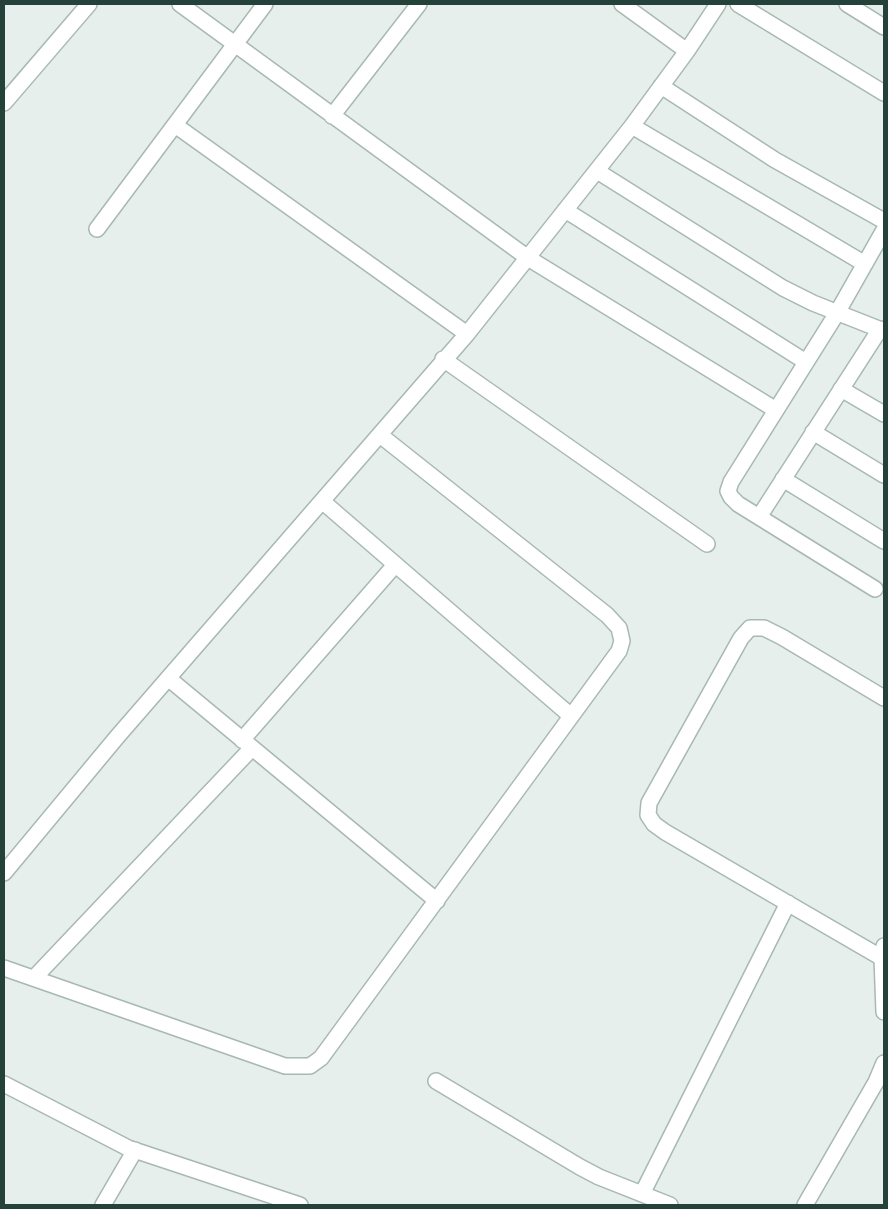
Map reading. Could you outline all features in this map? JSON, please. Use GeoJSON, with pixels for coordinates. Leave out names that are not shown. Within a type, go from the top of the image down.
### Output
{"type":"FeatureCollection","features":[{"type":"Feature","properties":{"kind":"street"},"geometry":{"type":"LineString","coordinates":[[4,103],[89,4]]}},
{"type":"Feature","properties":{"kind":"street"},"geometry":{"type":"LineString","coordinates":[[180,4],[528,258],[776,410]]}},
{"type":"Feature","properties":{"kind":"street"},"geometry":{"type":"LineString","coordinates":[[97,229],[265,4]]}},
{"type":"Feature","properties":{"kind":"street"},"geometry":{"type":"LineString","coordinates":[[332,116],[418,4]]}},
{"type":"Feature","properties":{"kind":"street"},"geometry":{"type":"LineString","coordinates":[[622,4],[688,51]]}},
{"type":"Feature","properties":{"kind":"street"},"geometry":{"type":"LineString","coordinates":[[4,873],[168,678],[467,334],[632,126],[688,51],[718,4]]}},
{"type":"Feature","properties":{"kind":"street"},"geometry":{"type":"LineString","coordinates":[[738,4],[884,93]]}},
{"type":"Feature","properties":{"kind":"street"},"geometry":{"type":"LineString","coordinates":[[848,4],[884,28]]}},
{"type":"Feature","properties":{"kind":"street"},"geometry":{"type":"LineString","coordinates":[[661,86],[775,160],[884,221]]}},
{"type":"Feature","properties":{"kind":"street"},"geometry":{"type":"LineString","coordinates":[[175,125],[467,334]]}},
{"type":"Feature","properties":{"kind":"street"},"geometry":{"type":"LineString","coordinates":[[632,126],[865,264]]}},
{"type":"Feature","properties":{"kind":"street"},"geometry":{"type":"LineString","coordinates":[[597,170],[783,288],[813,304],[882,330],[841,389],[758,517]]}},
{"type":"Feature","properties":{"kind":"street"},"geometry":{"type":"LineString","coordinates":[[565,210],[806,362]]}},
{"type":"Feature","properties":{"kind":"street"},"geometry":{"type":"LineString","coordinates":[[875,589],[738,504],[730,497],[728,491],[731,482],[837,313],[884,230]]}},
{"type":"Feature","properties":{"kind":"street"},"geometry":{"type":"LineString","coordinates":[[444,359],[706,544]]}},
{"type":"Feature","properties":{"kind":"street"},"geometry":{"type":"LineString","coordinates":[[841,389],[884,414]]}},
{"type":"Feature","properties":{"kind":"street"},"geometry":{"type":"LineString","coordinates":[[813,432],[884,475]]}},
{"type":"Feature","properties":{"kind":"street"},"geometry":{"type":"LineString","coordinates":[[4,968],[286,1066],[310,1066],[321,1058],[619,652],[622,641],[619,628],[607,615],[380,435]]}},
{"type":"Feature","properties":{"kind":"street"},"geometry":{"type":"LineString","coordinates":[[783,479],[884,541]]}},
{"type":"Feature","properties":{"kind":"street"},"geometry":{"type":"LineString","coordinates":[[322,501],[572,716]]}},
{"type":"Feature","properties":{"kind":"street"},"geometry":{"type":"LineString","coordinates":[[34,978],[247,744],[395,565]]}},
{"type":"Feature","properties":{"kind":"street"},"geometry":{"type":"LineString","coordinates":[[884,698],[782,637],[764,628],[750,628],[741,638],[650,804],[648,815],[654,824],[664,832],[788,903],[883,952],[884,1012]]}},
{"type":"Feature","properties":{"kind":"street"},"geometry":{"type":"LineString","coordinates":[[168,678],[437,901]]}},
{"type":"Feature","properties":{"kind":"street"},"geometry":{"type":"LineString","coordinates":[[642,1194],[788,903]]}},
{"type":"Feature","properties":{"kind":"street"},"geometry":{"type":"LineString","coordinates":[[805,1205],[876,1082],[884,1063]]}},
{"type":"Feature","properties":{"kind":"street"},"geometry":{"type":"LineString","coordinates":[[436,1081],[580,1167],[599,1177],[670,1205]]}},
{"type":"Feature","properties":{"kind":"street"},"geometry":{"type":"LineString","coordinates":[[4,1084],[128,1148],[266,1200],[300,1205]]}},
{"type":"Feature","properties":{"kind":"street"},"geometry":{"type":"LineString","coordinates":[[103,1205],[135,1150]]}}]}
